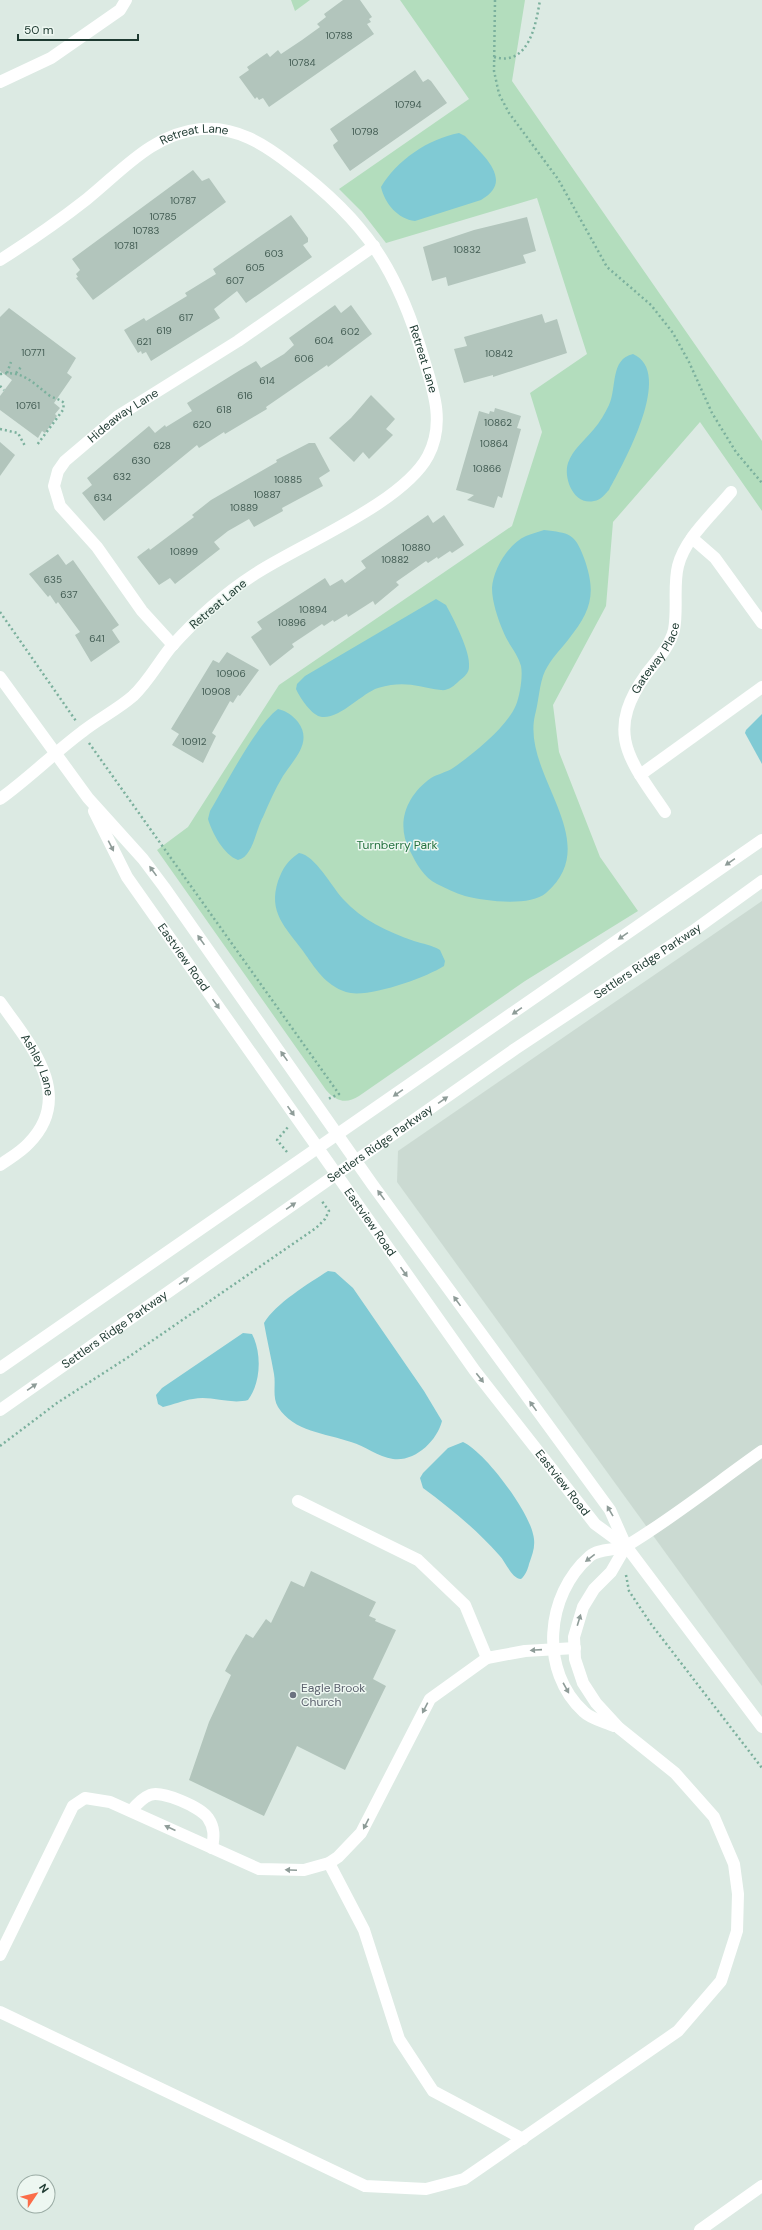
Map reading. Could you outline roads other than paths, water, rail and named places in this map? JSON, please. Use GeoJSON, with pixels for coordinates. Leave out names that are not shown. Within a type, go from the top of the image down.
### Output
{"type":"FeatureCollection","features":[{"type":"Feature","properties":{"kind":"street"},"geometry":{"type":"LineString","coordinates":[[0,82],[20,74],[51,58],[120,10],[126,0]]}},
{"type":"Feature","properties":{"kind":"street","name":"Retreat Lane"},"geometry":{"type":"LineString","coordinates":[[0,260],[78,206],[153,144],[173,135],[206,129],[236,133],[258,142],[272,151],[330,196],[353,219],[374,246],[390,271],[406,305],[435,398],[437,427],[429,454],[418,470],[403,485],[348,522],[249,578],[208,610],[173,646],[132,696],[82,732],[0,798]]}},
{"type":"Feature","properties":{"kind":"street","name":"Hideaway Lane"},"geometry":{"type":"LineString","coordinates":[[173,646],[145,616],[96,547],[60,506],[54,486],[58,471],[74,452],[118,416],[238,341],[374,246]]}},
{"type":"Feature","properties":{"kind":"street","name":"Gateway Place"},"geometry":{"type":"LineString","coordinates":[[665,812],[640,775],[626,747],[623,732],[625,717],[634,691],[669,644],[674,630],[678,566],[682,555],[692,538],[731,492]]}},
{"type":"Feature","properties":{"kind":"street"},"geometry":{"type":"LineString","coordinates":[[692,538],[716,558],[762,623]]}},
{"type":"Feature","properties":{"kind":"street","name":"Eastview Road"},"geometry":{"type":"LineString","coordinates":[[0,677],[88,798],[143,859],[356,1161],[610,1510],[626,1546],[762,1727]]}},
{"type":"Feature","properties":{"kind":"street"},"geometry":{"type":"LineString","coordinates":[[640,775],[762,687]]}},
{"type":"Feature","properties":{"kind":"street","name":"Eastview Road"},"geometry":{"type":"LineString","coordinates":[[88,798],[127,877],[475,1371],[595,1524],[626,1546]]}},
{"type":"Feature","properties":{"kind":"street"},"geometry":{"type":"LineString","coordinates":[[0,1368],[762,840]]}},
{"type":"Feature","properties":{"kind":"street","name":"Settlers Ridge Parkway"},"geometry":{"type":"LineString","coordinates":[[0,1410],[516,1049],[693,931],[762,881]]}},
{"type":"Feature","properties":{"kind":"street","name":"Ashley Lane"},"geometry":{"type":"LineString","coordinates":[[0,1002],[44,1067],[49,1096],[48,1108],[38,1132],[25,1147],[0,1165]]}},
{"type":"Feature","properties":{"kind":"street"},"geometry":{"type":"LineString","coordinates":[[619,1728],[585,1713],[571,1697],[558,1673],[553,1649],[554,1620],[559,1601],[577,1569],[592,1554],[626,1546],[762,1451]]}},
{"type":"Feature","properties":{"kind":"street"},"geometry":{"type":"LineString","coordinates":[[298,1501],[418,1560],[465,1605],[487,1658]]}},
{"type":"Feature","properties":{"kind":"street"},"geometry":{"type":"LineString","coordinates":[[0,2012],[365,2186],[426,2189],[464,2179],[678,2031],[720,1981],[738,1931],[738,1894],[734,1864],[714,1816],[675,1773],[619,1728],[596,1703],[583,1683],[575,1659],[574,1637],[588,1598],[611,1572],[626,1546]]}},
{"type":"Feature","properties":{"kind":"street"},"geometry":{"type":"LineString","coordinates":[[0,1955],[73,1806],[85,1798],[110,1802],[259,1869],[304,1870],[329,1863],[338,1858],[361,1833],[430,1699],[487,1658],[525,1651],[575,1648]]}},
{"type":"Feature","properties":{"kind":"street"},"geometry":{"type":"LineString","coordinates":[[131,1811],[149,1795],[157,1793],[165,1794],[201,1811],[208,1817],[214,1833],[212,1848]]}},
{"type":"Feature","properties":{"kind":"street"},"geometry":{"type":"LineString","coordinates":[[329,1863],[364,1930],[399,2039],[433,2092],[523,2139]]}},
{"type":"Feature","properties":{"kind":"street"},"geometry":{"type":"LineString","coordinates":[[700,2230],[762,2186]]}},
{"type":"Feature","properties":{"kind":"water"},"geometry":{"type":"Polygon","coordinates":[[[459,133],[465,136],[480,151],[492,168],[496,176],[495,185],[491,193],[481,200],[415,221],[403,217],[393,210],[389,205],[381,187],[388,177],[414,152],[436,140],[459,133]]]}},
{"type":"Feature","properties":{"kind":"water"},"geometry":{"type":"Polygon","coordinates":[[[633,354],[645,364],[649,379],[648,398],[642,419],[625,460],[609,490],[603,497],[594,501],[581,499],[572,490],[569,483],[567,476],[568,463],[573,453],[596,426],[609,405],[617,368],[626,357],[633,354]]]}},
{"type":"Feature","properties":{"kind":"water"},"geometry":{"type":"Polygon","coordinates":[[[544,530],[560,532],[574,539],[584,558],[588,571],[591,592],[590,602],[582,620],[545,671],[541,681],[535,715],[534,738],[539,761],[558,807],[565,830],[568,852],[562,873],[546,893],[539,897],[529,900],[507,902],[473,898],[437,884],[424,874],[410,851],[406,841],[404,820],[406,810],[415,793],[431,778],[453,768],[489,740],[512,713],[516,705],[521,686],[521,666],[518,657],[505,636],[497,616],[492,593],[493,581],[498,566],[513,545],[526,536],[544,530]]]}},
{"type":"Feature","properties":{"kind":"water"},"geometry":{"type":"Polygon","coordinates":[[[436,599],[446,605],[453,618],[461,635],[469,661],[468,671],[455,685],[444,690],[404,684],[378,688],[329,717],[318,716],[300,697],[296,689],[297,684],[305,676],[436,599]]]}},
{"type":"Feature","properties":{"kind":"water"},"geometry":{"type":"Polygon","coordinates":[[[278,709],[290,714],[298,722],[304,736],[303,743],[297,757],[283,776],[275,791],[251,848],[243,858],[238,860],[223,849],[212,831],[208,819],[210,811],[232,772],[260,728],[278,709]]]}},
{"type":"Feature","properties":{"kind":"water"},"geometry":{"type":"Polygon","coordinates":[[[762,714],[762,764],[745,733],[746,730],[762,714]]]}},
{"type":"Feature","properties":{"kind":"water"},"geometry":{"type":"Polygon","coordinates":[[[299,853],[311,859],[317,865],[343,899],[358,913],[395,934],[440,950],[445,961],[444,966],[424,976],[396,986],[368,993],[346,992],[332,985],[312,964],[280,919],[275,902],[275,892],[282,872],[291,859],[299,853]]]}},
{"type":"Feature","properties":{"kind":"water"},"geometry":{"type":"Polygon","coordinates":[[[328,1271],[335,1272],[353,1288],[424,1391],[442,1421],[430,1443],[417,1454],[401,1459],[387,1458],[356,1444],[301,1427],[292,1422],[276,1403],[274,1374],[264,1323],[284,1301],[328,1271]]]}},
{"type":"Feature","properties":{"kind":"water"},"geometry":{"type":"Polygon","coordinates":[[[243,1333],[252,1334],[259,1359],[256,1385],[248,1400],[234,1401],[200,1398],[186,1400],[163,1407],[158,1404],[156,1395],[162,1388],[243,1333]]]}},
{"type":"Feature","properties":{"kind":"water"},"geometry":{"type":"Polygon","coordinates":[[[463,1442],[483,1457],[493,1469],[514,1497],[529,1524],[534,1538],[534,1549],[527,1570],[521,1579],[517,1578],[511,1573],[502,1558],[472,1528],[423,1488],[420,1478],[423,1473],[448,1448],[463,1442]]]}},
{"type":"Feature","properties":{"kind":"place","name":"Eagle Brook Church"},"geometry":{"type":"Point","coordinates":[293,1695]}},
{"type":"Feature","properties":{"kind":"park label","name":"Turnberry Park"},"geometry":{"type":"Point","coordinates":[397,845]}}]}
